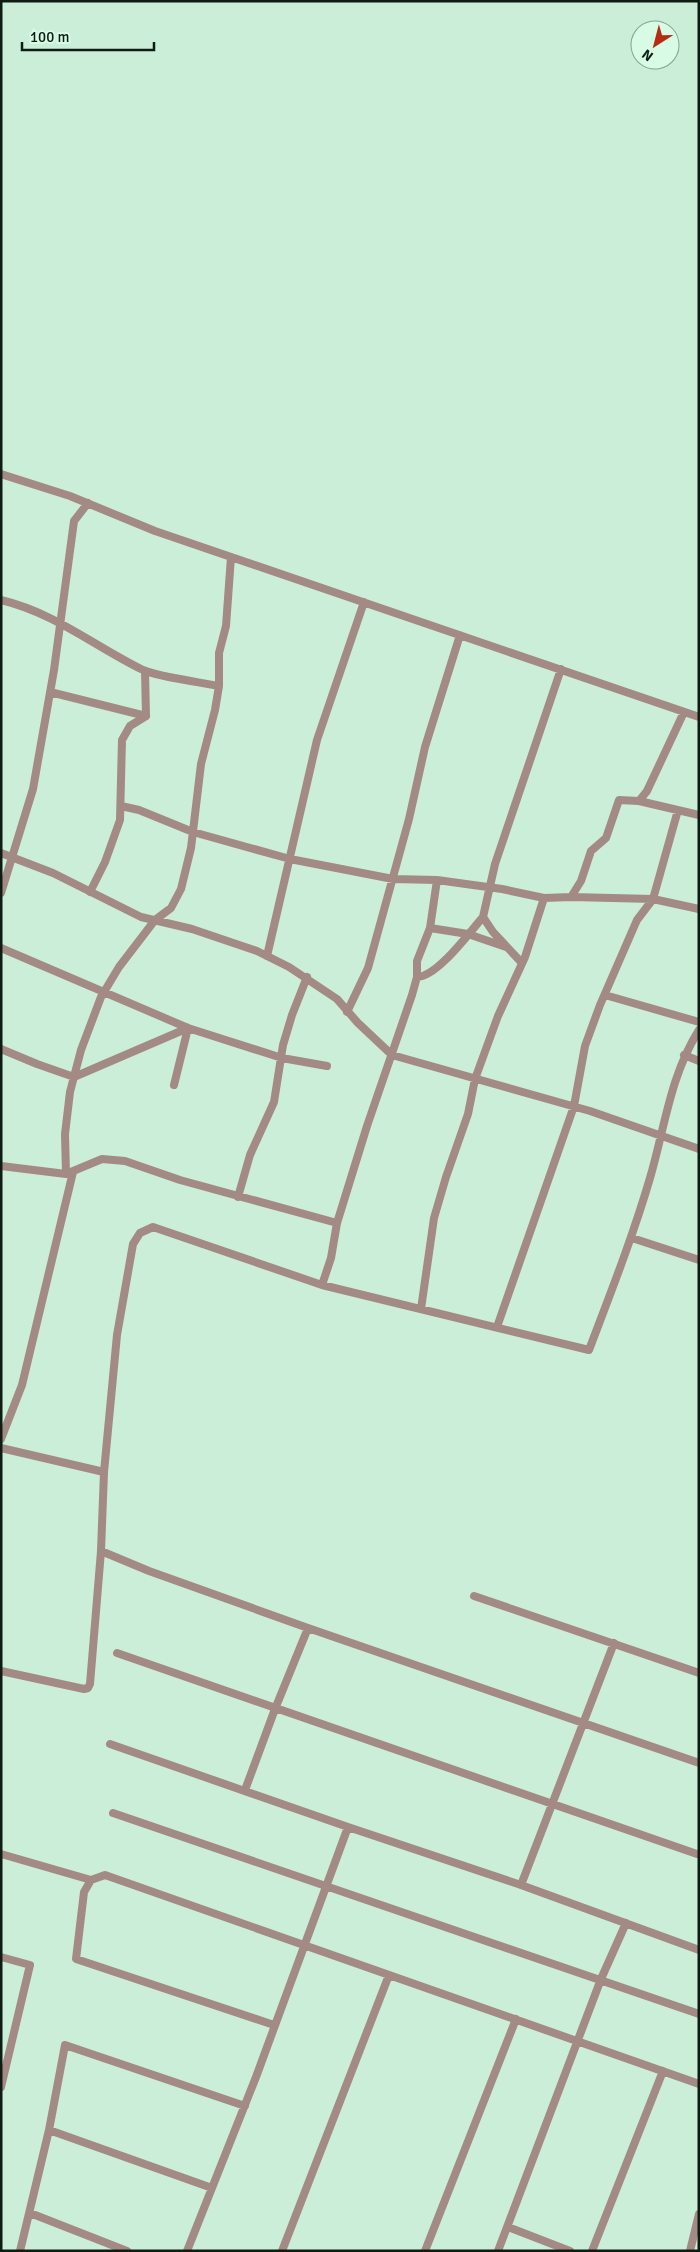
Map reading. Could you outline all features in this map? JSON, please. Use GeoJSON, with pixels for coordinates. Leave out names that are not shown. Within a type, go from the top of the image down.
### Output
{"type":"FeatureCollection","features":[{"type":"Feature","properties":{"kind":"street"},"geometry":{"type":"LineString","coordinates":[[1,474],[232,557],[699,717]]}},
{"type":"Feature","properties":{"kind":"street"},"geometry":{"type":"LineString","coordinates":[[1,893],[33,789],[50,692],[74,521],[88,504]]}},
{"type":"Feature","properties":{"kind":"street"},"geometry":{"type":"LineString","coordinates":[[1,1439],[22,1385],[69,1173],[65,1134],[74,1077],[81,1050],[104,992],[119,967],[155,920],[171,908],[181,889],[192,848],[201,764],[219,686],[219,653],[226,626],[232,557]]}},
{"type":"Feature","properties":{"kind":"street"},"geometry":{"type":"LineString","coordinates":[[1,600],[27,606],[60,622],[145,671],[219,686]]}},
{"type":"Feature","properties":{"kind":"street"},"geometry":{"type":"LineString","coordinates":[[267,956],[317,740],[364,602]]}},
{"type":"Feature","properties":{"kind":"street"},"geometry":{"type":"LineString","coordinates":[[347,1012],[368,968],[393,879],[425,747],[460,635]]}},
{"type":"Feature","properties":{"kind":"street"},"geometry":{"type":"LineString","coordinates":[[417,977],[423,977],[438,967],[483,917],[495,864],[561,669]]}},
{"type":"Feature","properties":{"kind":"street"},"geometry":{"type":"LineString","coordinates":[[145,671],[146,716]]}},
{"type":"Feature","properties":{"kind":"street"},"geometry":{"type":"LineString","coordinates":[[50,692],[146,716]]}},
{"type":"Feature","properties":{"kind":"street"},"geometry":{"type":"LineString","coordinates":[[639,800],[647,791],[684,712]]}},
{"type":"Feature","properties":{"kind":"street"},"geometry":{"type":"LineString","coordinates":[[90,892],[105,862],[120,820],[122,740],[130,726],[146,716]]}},
{"type":"Feature","properties":{"kind":"street"},"geometry":{"type":"LineString","coordinates":[[571,897],[581,881],[591,851],[606,838],[619,800],[639,800],[699,814]]}},
{"type":"Feature","properties":{"kind":"street"},"geometry":{"type":"LineString","coordinates":[[121,806],[140,810],[193,832],[290,859],[393,879],[437,880],[544,898],[653,898],[699,909]]}},
{"type":"Feature","properties":{"kind":"street"},"geometry":{"type":"LineString","coordinates":[[497,1327],[574,1106],[585,1046],[637,920],[653,898],[678,810]]}},
{"type":"Feature","properties":{"kind":"street"},"geometry":{"type":"LineString","coordinates":[[1,853],[53,873],[141,917],[192,929],[267,956],[307,977],[337,999],[347,1012],[392,1055],[574,1106],[699,1149]]}},
{"type":"Feature","properties":{"kind":"street"},"geometry":{"type":"LineString","coordinates":[[322,1285],[331,1258],[337,1223],[417,977],[417,961],[430,928],[437,880]]}},
{"type":"Feature","properties":{"kind":"street"},"geometry":{"type":"LineString","coordinates":[[420,1309],[434,1218],[446,1176],[468,1114],[476,1079],[498,1016],[522,963],[544,898]]}},
{"type":"Feature","properties":{"kind":"street"},"geometry":{"type":"LineString","coordinates":[[483,917],[493,932],[522,963]]}},
{"type":"Feature","properties":{"kind":"street"},"geometry":{"type":"LineString","coordinates":[[430,928],[468,934],[508,948]]}},
{"type":"Feature","properties":{"kind":"street"},"geometry":{"type":"LineString","coordinates":[[1,948],[188,1028],[282,1058],[327,1066]]}},
{"type":"Feature","properties":{"kind":"street"},"geometry":{"type":"LineString","coordinates":[[238,1197],[250,1155],[274,1102],[292,1015],[307,977]]}},
{"type":"Feature","properties":{"kind":"street"},"geometry":{"type":"LineString","coordinates":[[605,995],[699,1022]]}},
{"type":"Feature","properties":{"kind":"street"},"geometry":{"type":"LineString","coordinates":[[1,1049],[74,1077],[188,1028]]}},
{"type":"Feature","properties":{"kind":"street"},"geometry":{"type":"LineString","coordinates":[[174,1085],[188,1028]]}},
{"type":"Feature","properties":{"kind":"street"},"geometry":{"type":"LineString","coordinates":[[1,1671],[84,1689],[88,1688],[92,1667],[101,1551],[104,1472],[117,1335],[133,1244],[140,1233],[153,1227],[322,1285],[588,1350],[632,1238],[662,1136],[671,1092],[684,1055],[699,1030]]}},
{"type":"Feature","properties":{"kind":"street"},"geometry":{"type":"LineString","coordinates":[[684,1055],[699,1061]]}},
{"type":"Feature","properties":{"kind":"street"},"geometry":{"type":"LineString","coordinates":[[1,1166],[69,1173],[102,1159],[125,1161],[238,1197],[337,1223]]}},
{"type":"Feature","properties":{"kind":"street"},"geometry":{"type":"LineString","coordinates":[[632,1238],[699,1260]]}},
{"type":"Feature","properties":{"kind":"street"},"geometry":{"type":"LineString","coordinates":[[1,1448],[104,1472]]}},
{"type":"Feature","properties":{"kind":"street"},"geometry":{"type":"LineString","coordinates":[[101,1551],[149,1571],[308,1628],[699,1763]]}},
{"type":"Feature","properties":{"kind":"street"},"geometry":{"type":"LineString","coordinates":[[474,1596],[699,1673]]}},
{"type":"Feature","properties":{"kind":"street"},"geometry":{"type":"LineString","coordinates":[[245,1790],[274,1709],[308,1628]]}},
{"type":"Feature","properties":{"kind":"street"},"geometry":{"type":"LineString","coordinates":[[521,1885],[582,1722],[614,1643]]}},
{"type":"Feature","properties":{"kind":"street"},"geometry":{"type":"LineString","coordinates":[[117,1653],[274,1709],[697,1854]]}},
{"type":"Feature","properties":{"kind":"street"},"geometry":{"type":"LineString","coordinates":[[110,1744],[521,1885],[699,1950]]}},
{"type":"Feature","properties":{"kind":"street"},"geometry":{"type":"LineString","coordinates":[[113,1813],[326,1887],[602,1979],[699,2014]]}},
{"type":"Feature","properties":{"kind":"street"},"geometry":{"type":"LineString","coordinates":[[187,2251],[245,2106],[348,1827]]}},
{"type":"Feature","properties":{"kind":"street"},"geometry":{"type":"LineString","coordinates":[[1,1854],[91,1880],[105,1875],[699,2084]]}},
{"type":"Feature","properties":{"kind":"street"},"geometry":{"type":"LineString","coordinates":[[91,1880],[84,1892],[76,1959],[274,2025]]}},
{"type":"Feature","properties":{"kind":"street"},"geometry":{"type":"LineString","coordinates":[[498,2251],[577,2042],[626,1923]]}},
{"type":"Feature","properties":{"kind":"street"},"geometry":{"type":"LineString","coordinates":[[1,1957],[30,1966],[1,2087]]}},
{"type":"Feature","properties":{"kind":"street"},"geometry":{"type":"LineString","coordinates":[[282,2251],[389,1975]]}},
{"type":"Feature","properties":{"kind":"street"},"geometry":{"type":"LineString","coordinates":[[425,2251],[516,2019]]}},
{"type":"Feature","properties":{"kind":"street"},"geometry":{"type":"LineString","coordinates":[[20,2251],[49,2130],[65,2045],[245,2106]]}},
{"type":"Feature","properties":{"kind":"street"},"geometry":{"type":"LineString","coordinates":[[592,2251],[663,2071]]}},
{"type":"Feature","properties":{"kind":"street"},"geometry":{"type":"LineString","coordinates":[[49,2130],[212,2188]]}},
{"type":"Feature","properties":{"kind":"street"},"geometry":{"type":"LineString","coordinates":[[30,2213],[127,2251]]}},
{"type":"Feature","properties":{"kind":"street"},"geometry":{"type":"LineString","coordinates":[[690,2251],[699,2214]]}},
{"type":"Feature","properties":{"kind":"street"},"geometry":{"type":"LineString","coordinates":[[508,2227],[570,2251]]}}]}
